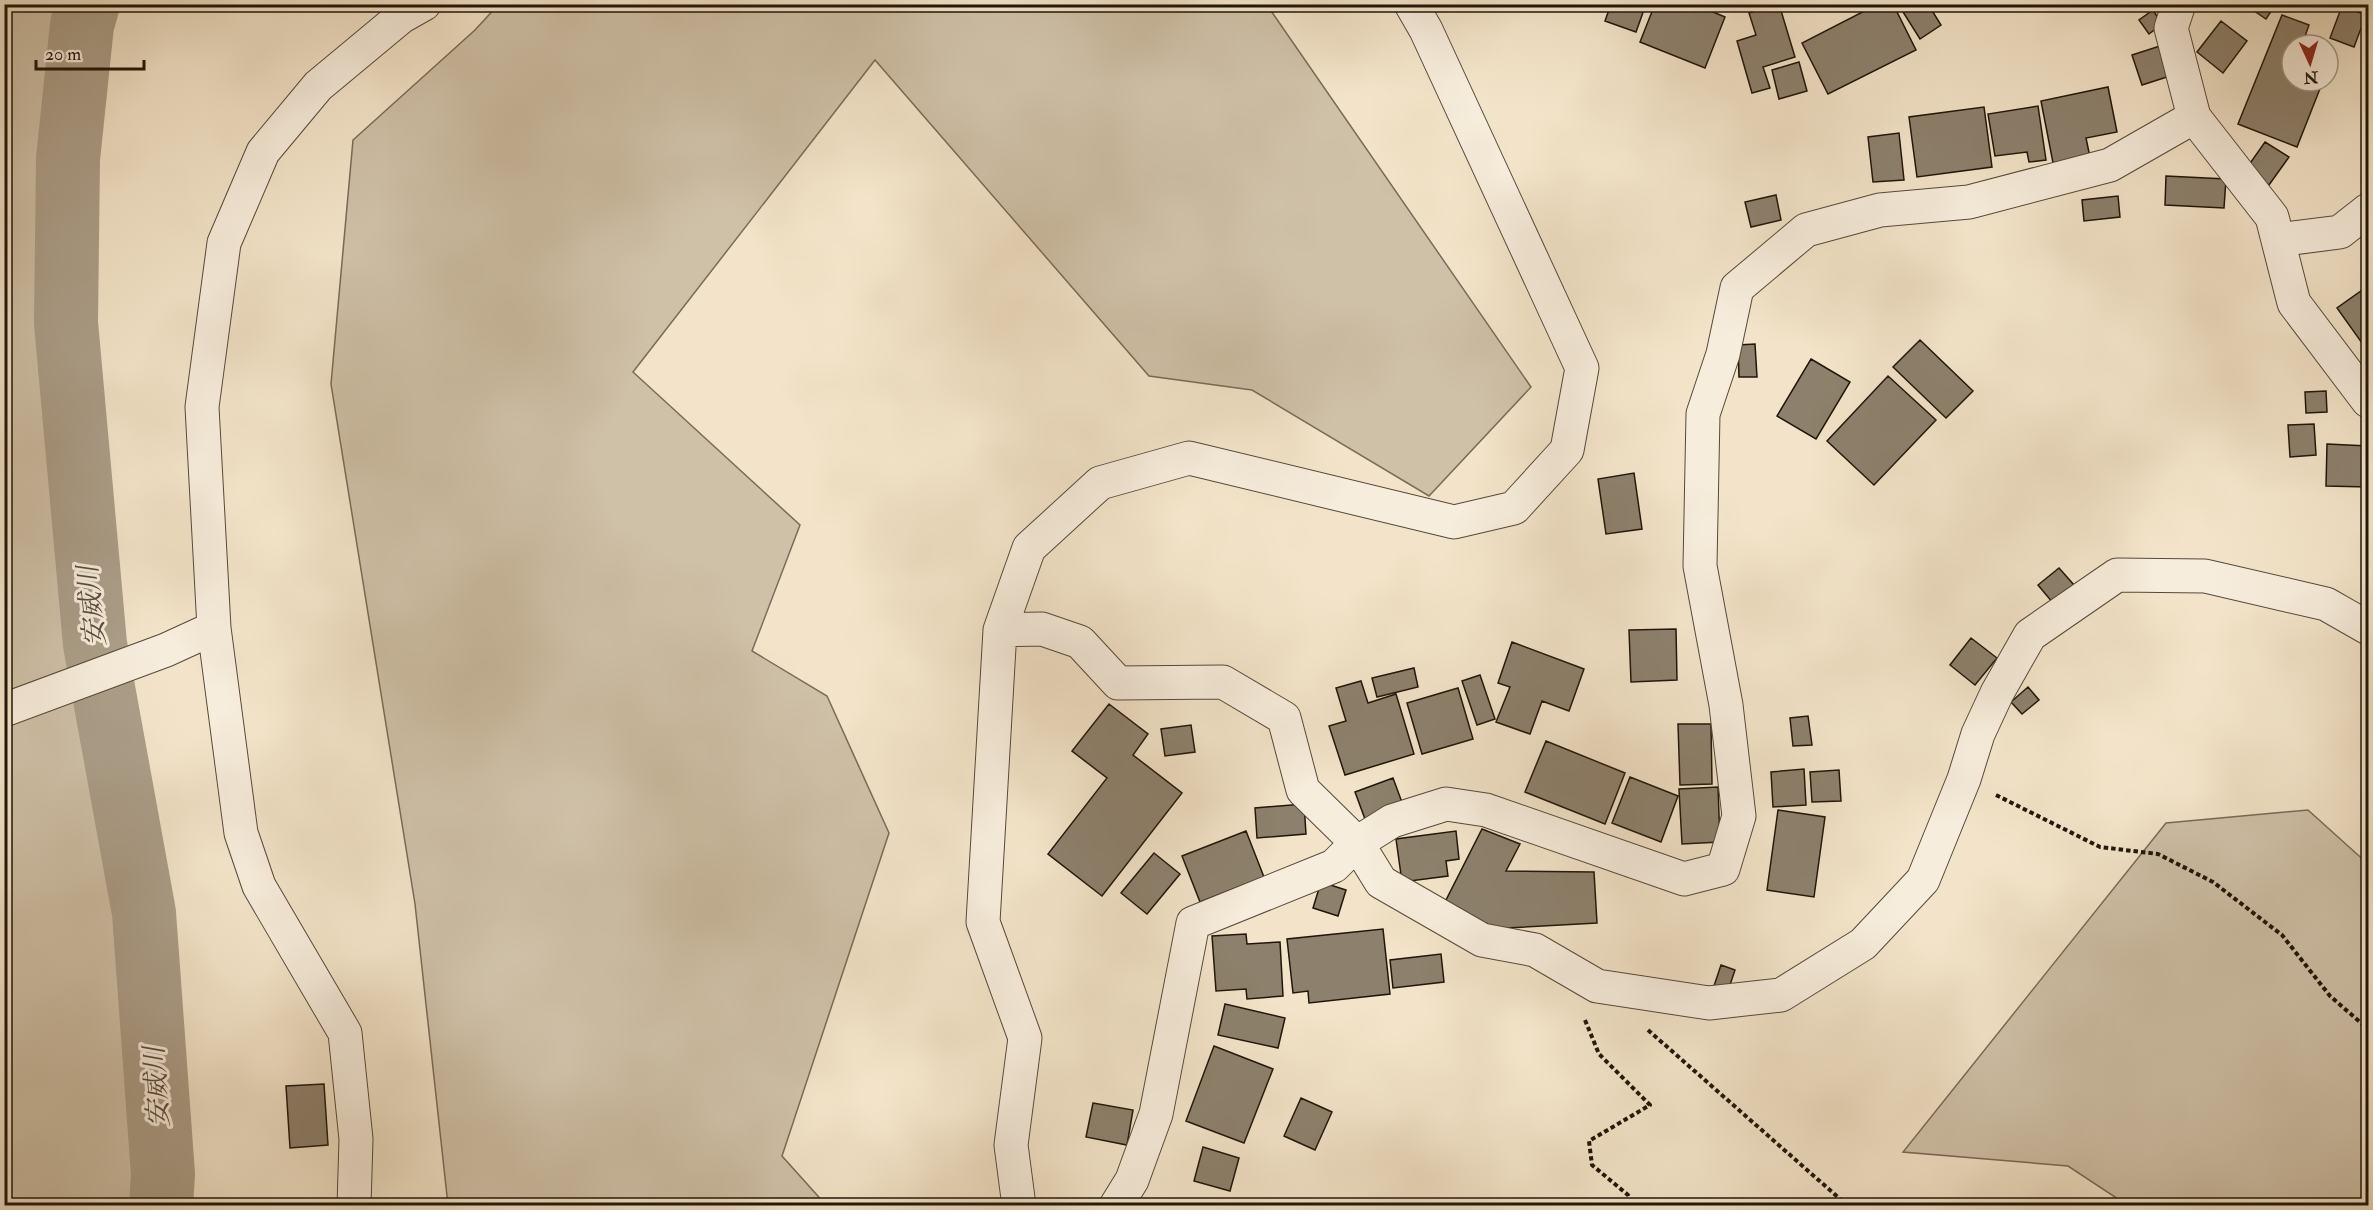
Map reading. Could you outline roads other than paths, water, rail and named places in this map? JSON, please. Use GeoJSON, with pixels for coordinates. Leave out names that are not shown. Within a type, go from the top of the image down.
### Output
{"type":"FeatureCollection","features":[{"type":"Feature","properties":{"kind":"street"},"geometry":{"type":"LineString","coordinates":[[354,1206],[356,1139],[345,1033],[259,886],[241,833],[214,628],[202,407],[224,243],[263,152],[318,86],[400,17],[424,4]]}},
{"type":"Feature","properties":{"kind":"street"},"geometry":{"type":"LineString","coordinates":[[1019,1206],[1011,1145],[1025,1038],[983,922],[1000,630],[1029,548],[1100,483],[1189,458],[1454,522],[1514,508],[1566,450],[1582,368],[1426,30],[1411,4]]}},
{"type":"Feature","properties":{"kind":"street"},"geometry":{"type":"LineString","coordinates":[[2179,4],[2170,28],[2194,117],[2272,217],[2294,303],[2368,401]]}},
{"type":"Feature","properties":{"kind":"street"},"geometry":{"type":"LineString","coordinates":[[1116,1206],[1132,1180],[1156,1114],[1193,923],[1334,866],[1357,843],[1392,821],[1446,804],[1486,810],[1684,879],[1723,869],[1739,816],[1726,705],[1700,566],[1703,414],[1723,354],[1737,288],[1806,230],[1880,210],[1969,202],[2110,165],[2194,117]]}},
{"type":"Feature","properties":{"kind":"street"},"geometry":{"type":"LineString","coordinates":[[2278,240],[2340,232],[2368,210]]}},
{"type":"Feature","properties":{"kind":"street"},"geometry":{"type":"LineString","coordinates":[[1000,630],[1042,628],[1080,642],[1118,683],[1223,682],[1284,718],[1303,790],[1357,843],[1381,882],[1482,940],[1535,950],[1598,986],[1709,1003],[1781,994],[1863,944],[1923,880],[1964,779],[1978,734],[2030,635],[2117,575],[2205,576],[2326,604],[2368,628]]}},
{"type":"Feature","properties":{"kind":"street"},"geometry":{"type":"LineString","coordinates":[[4,710],[166,651],[214,628]]}},
{"type":"Feature","properties":{"kind":"waterway","name":"安威川"},"geometry":{"type":"LineString","coordinates":[[88,4],[82,25],[68,159],[66,323],[95,644],[144,913],[163,1174],[161,1206]]}}]}
